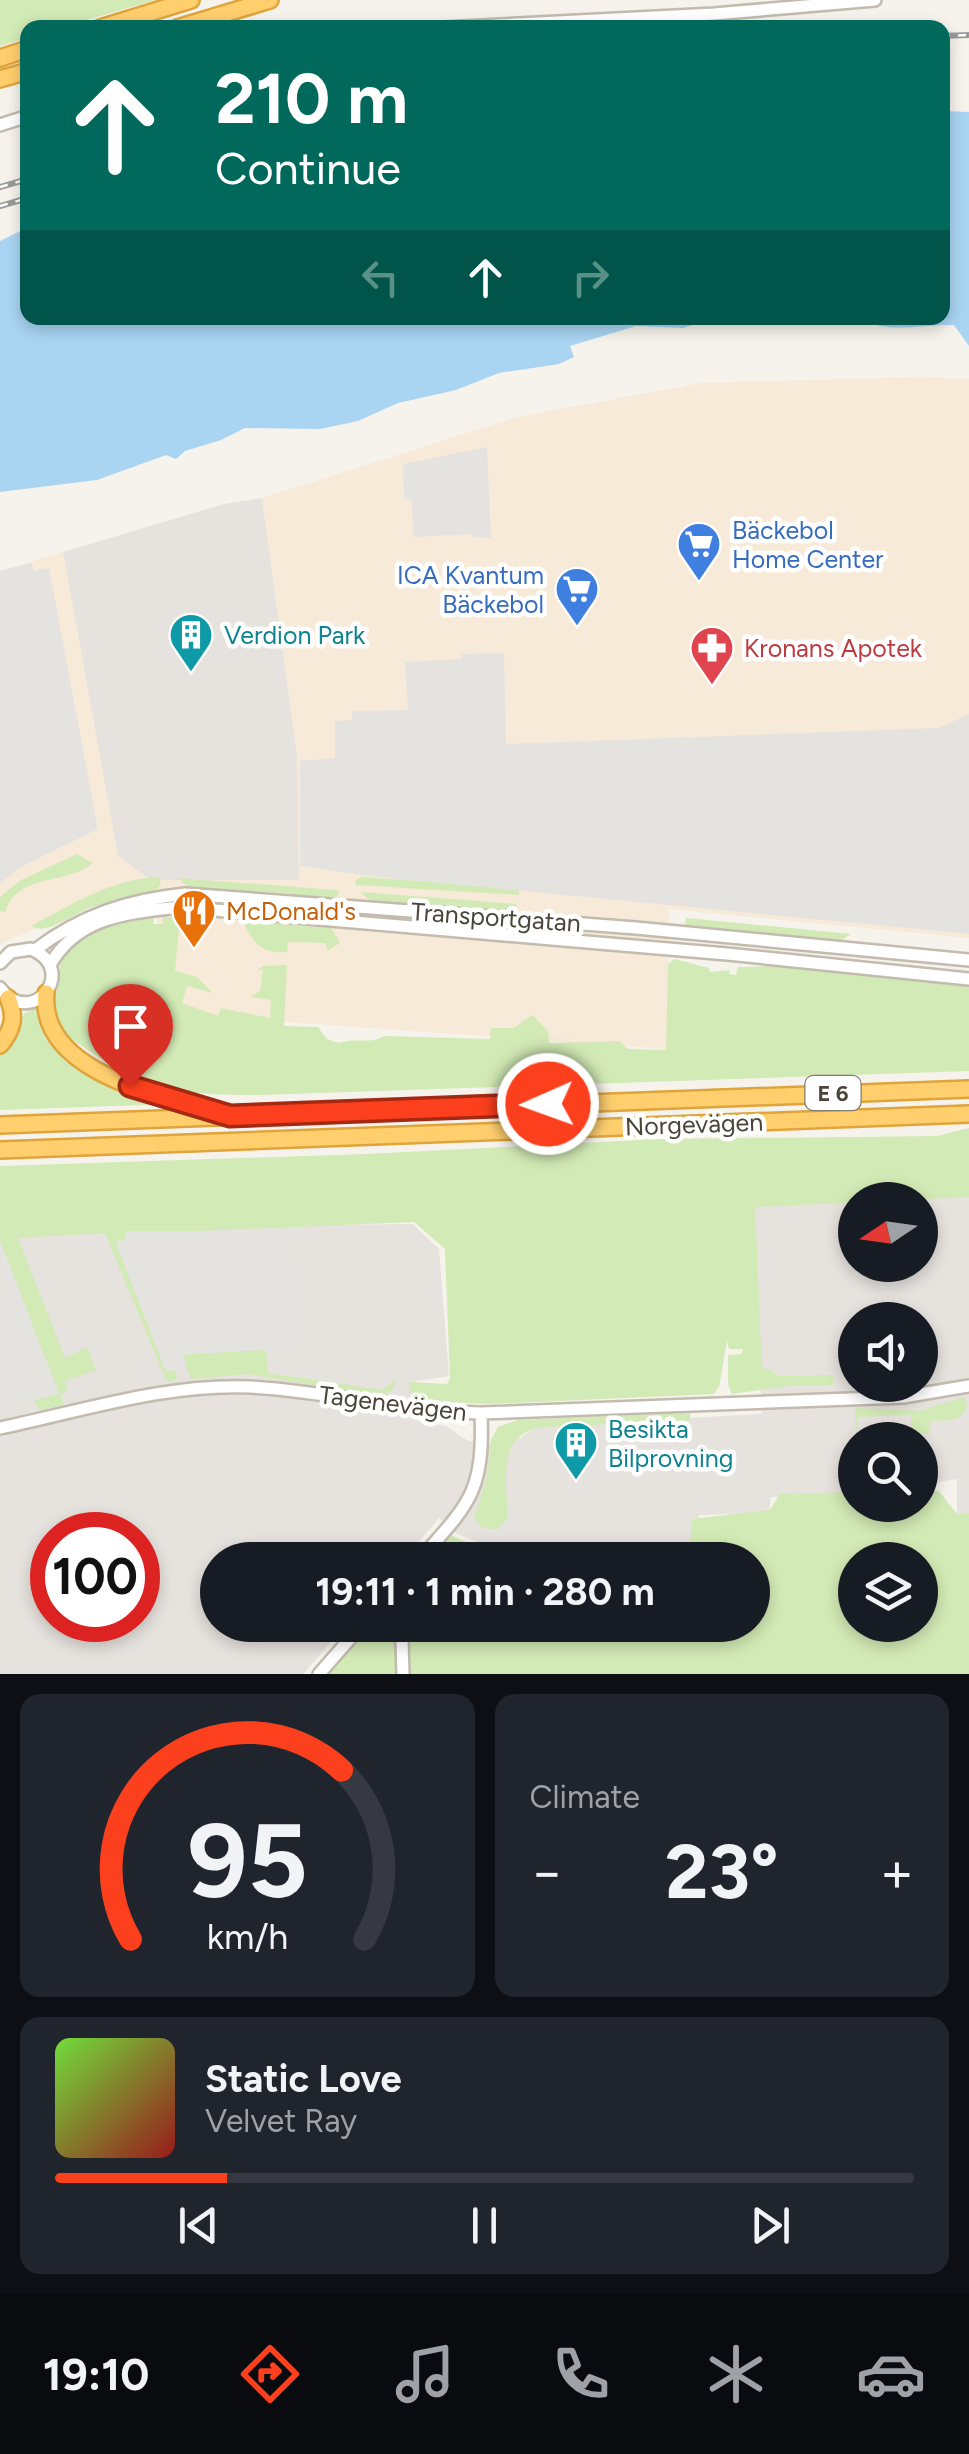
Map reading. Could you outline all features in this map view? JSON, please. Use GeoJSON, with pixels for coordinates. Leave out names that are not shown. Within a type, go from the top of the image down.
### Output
{"type":"FeatureCollection","features":[{"type":"Feature","properties":{"kind":"highway"},"geometry":{"type":"LineString","coordinates":[[126,20],[191,0]]}},
{"type":"Feature","properties":{"kind":"highway"},"geometry":{"type":"LineString","coordinates":[[203,20],[270,0]]}},
{"type":"Feature","properties":{"kind":"highway"},"geometry":{"type":"LineString","coordinates":[[46,992],[46,1013],[52,1030],[63,1046],[89,1064],[130,1086],[230,1116]]}},
{"type":"Feature","properties":{"kind":"highway"},"geometry":{"type":"LineString","coordinates":[[0,1045],[12,1023],[12,1006],[3,993]]}},
{"type":"Feature","properties":{"kind":"highway","name":"Norgevägen"},"geometry":{"type":"LineString","coordinates":[[0,1124],[969,1088]]}},
{"type":"Feature","properties":{"kind":"highway","name":"Norgevägen"},"geometry":{"type":"LineString","coordinates":[[0,1150],[969,1114]]}},
{"type":"Feature","properties":{"kind":"street"},"geometry":{"type":"LineString","coordinates":[[597,20],[875,0]]}},
{"type":"Feature","properties":{"kind":"street","name":"Transportgatan"},"geometry":{"type":"LineString","coordinates":[[0,963],[16,950],[35,950],[58,932],[94,914],[147,898],[185,894],[636,928],[969,960]]}},
{"type":"Feature","properties":{"kind":"street","name":"Transportgatan"},"geometry":{"type":"LineString","coordinates":[[50,965],[70,937],[96,922],[179,908],[727,954],[969,979]]}},
{"type":"Feature","properties":{"kind":"street"},"geometry":{"type":"LineString","coordinates":[[3,993],[29,1003],[46,992],[51,982],[50,965],[35,950]]}},
{"type":"Feature","properties":{"kind":"street","name":"Tagenevägen"},"geometry":{"type":"LineString","coordinates":[[0,1428],[204,1387],[298,1391],[426,1411],[481,1412],[902,1397],[969,1386]]}},
{"type":"Feature","properties":{"kind":"street"},"geometry":{"type":"LineString","coordinates":[[434,1542],[470,1499],[478,1482],[481,1412]]}},
{"type":"Feature","properties":{"kind":"street"},"geometry":{"type":"LineString","coordinates":[[319,1674],[347,1642]]}},
{"type":"Feature","properties":{"kind":"street"},"geometry":{"type":"LineString","coordinates":[[402,1642],[403,1674]]}},
{"type":"Feature","properties":{"kind":"shaded area"},"geometry":{"type":"Polygon","coordinates":[[[969,379],[969,938],[669,909],[667,1049],[174,1014],[150,881],[0,944],[0,571],[63,552],[118,856],[297,756],[262,498],[517,417],[701,383],[969,379]]]}},
{"type":"Feature","properties":{"kind":"shaded area"},"geometry":{"type":"Polygon","coordinates":[[[487,447],[491,538],[471,534],[413,537],[412,500],[404,499],[403,464],[487,447]]]}},
{"type":"Feature","properties":{"kind":"shaded area"},"geometry":{"type":"Polygon","coordinates":[[[262,498],[297,756],[299,880],[151,880],[118,856],[63,552],[224,504],[262,498]]]}},
{"type":"Feature","properties":{"kind":"shaded area"},"geometry":{"type":"Polygon","coordinates":[[[31,563],[34,571],[49,568],[98,829],[21,867],[0,883],[0,571],[31,563]]]}},
{"type":"Feature","properties":{"kind":"shaded area"},"geometry":{"type":"Polygon","coordinates":[[[504,653],[506,744],[939,728],[969,714],[969,934],[368,876],[300,866],[300,761],[335,758],[335,721],[352,720],[352,711],[408,710],[405,662],[504,653]]]}},
{"type":"Feature","properties":{"kind":"shaded area"},"geometry":{"type":"Polygon","coordinates":[[[969,1192],[969,1513],[957,1514],[957,1479],[938,1482],[938,1422],[838,1422],[838,1495],[771,1497],[769,1513],[699,1515],[691,1542],[478,1542],[453,1532],[439,1518],[418,1542],[200,1542],[200,1642],[331,1642],[303,1674],[0,1674],[0,1229],[413,1224],[439,1249],[449,1376],[412,1382],[419,1422],[446,1426],[468,1441],[511,1444],[537,1426],[762,1414],[751,1202],[838,1198],[838,1282],[938,1282],[938,1193],[969,1192]]]}},
{"type":"Feature","properties":{"kind":"shaded area"},"geometry":{"type":"Polygon","coordinates":[[[125,1231],[290,1231],[292,1348],[182,1355],[187,1365],[166,1372],[116,1243],[127,1238],[125,1231]]]}},
{"type":"Feature","properties":{"kind":"shaded area"},"geometry":{"type":"Polygon","coordinates":[[[0,1241],[59,1394],[0,1408],[0,1306],[14,1301],[0,1267],[0,1241]]]}},
{"type":"Feature","properties":{"kind":"green space"},"geometry":{"type":"Polygon","coordinates":[[[0,0],[156,0],[86,20],[20,20],[20,40],[0,46],[0,0]]]}},
{"type":"Feature","properties":{"kind":"green space"},"geometry":{"type":"Polygon","coordinates":[[[77,854],[93,863],[69,875],[31,885],[12,899],[5,912],[0,911],[0,897],[21,880],[77,854]]]}},
{"type":"Feature","properties":{"kind":"green space"},"geometry":{"type":"Polygon","coordinates":[[[161,877],[160,886],[154,891],[89,908],[51,927],[31,926],[109,887],[161,877]]]}},
{"type":"Feature","properties":{"kind":"green space"},"geometry":{"type":"Polygon","coordinates":[[[362,877],[504,887],[519,884],[519,895],[356,885],[355,881],[362,877]]]}},
{"type":"Feature","properties":{"kind":"green space"},"geometry":{"type":"Polygon","coordinates":[[[178,878],[340,892],[334,900],[328,900],[285,893],[189,888],[178,878]]]}},
{"type":"Feature","properties":{"kind":"green space"},"geometry":{"type":"Polygon","coordinates":[[[360,892],[517,904],[505,914],[372,902],[360,892]]]}},
{"type":"Feature","properties":{"kind":"green space"},"geometry":{"type":"Polygon","coordinates":[[[153,917],[154,924],[163,924],[163,917],[180,917],[175,971],[197,977],[213,993],[187,986],[182,1003],[218,1016],[221,1008],[270,1018],[271,1000],[250,997],[260,991],[263,970],[257,970],[287,965],[284,1026],[318,1027],[327,1039],[339,1043],[384,1036],[490,1039],[491,1028],[514,1028],[532,1015],[548,1031],[549,1043],[620,1041],[628,1049],[666,1050],[668,964],[675,959],[709,968],[710,972],[730,970],[729,974],[736,975],[738,967],[780,966],[969,985],[969,1071],[261,1095],[174,1090],[135,1078],[95,1055],[63,1031],[53,1011],[61,961],[76,940],[113,922],[153,917]]]}},
{"type":"Feature","properties":{"kind":"green space"},"geometry":{"type":"Polygon","coordinates":[[[686,918],[851,934],[836,944],[825,943],[821,938],[685,925],[686,918]]]}},
{"type":"Feature","properties":{"kind":"green space"},"geometry":{"type":"Polygon","coordinates":[[[243,921],[331,928],[340,943],[327,951],[326,943],[288,942],[287,952],[271,951],[254,941],[243,921]]]}},
{"type":"Feature","properties":{"kind":"green space"},"geometry":{"type":"Polygon","coordinates":[[[38,1008],[46,1039],[70,1062],[121,1090],[171,1104],[0,1110],[0,1054],[18,1034],[24,1013],[38,1008]]]}},
{"type":"Feature","properties":{"kind":"green space"},"geometry":{"type":"Polygon","coordinates":[[[969,1128],[969,1197],[938,1198],[938,1182],[838,1182],[838,1203],[755,1207],[762,1368],[779,1376],[833,1375],[833,1385],[797,1385],[732,1394],[728,1355],[742,1354],[743,1349],[729,1349],[727,1341],[719,1387],[714,1394],[489,1404],[417,1401],[409,1382],[447,1384],[450,1379],[445,1249],[414,1222],[127,1234],[126,1240],[117,1246],[168,1372],[175,1370],[177,1379],[172,1382],[166,1380],[105,1233],[18,1238],[65,1358],[87,1347],[96,1370],[65,1381],[67,1391],[61,1394],[64,1405],[41,1410],[32,1399],[58,1391],[0,1241],[0,1166],[659,1139],[937,1136],[969,1128]]]}},
{"type":"Feature","properties":{"kind":"green space"},"geometry":{"type":"Polygon","coordinates":[[[178,1349],[183,1353],[266,1350],[268,1373],[382,1390],[398,1378],[392,1390],[382,1396],[247,1374],[191,1379],[178,1349]]]}},
{"type":"Feature","properties":{"kind":"green space"},"geometry":{"type":"Polygon","coordinates":[[[964,1397],[967,1406],[952,1420],[911,1422],[911,1415],[858,1417],[855,1422],[855,1408],[920,1411],[964,1397]]]}},
{"type":"Feature","properties":{"kind":"green space"},"geometry":{"type":"Polygon","coordinates":[[[690,1413],[690,1421],[541,1427],[526,1432],[516,1440],[507,1463],[508,1518],[496,1530],[482,1527],[474,1518],[487,1477],[491,1440],[498,1427],[518,1420],[690,1413]]]}},
{"type":"Feature","properties":{"kind":"green space"},"geometry":{"type":"Polygon","coordinates":[[[938,1491],[957,1514],[969,1513],[969,1674],[329,1674],[357,1642],[770,1642],[770,1542],[690,1542],[692,1519],[770,1510],[780,1494],[838,1492],[838,1522],[938,1522],[938,1491]]]}},
{"type":"Feature","properties":{"kind":"green space"},"geometry":{"type":"Polygon","coordinates":[[[451,1535],[466,1542],[445,1542],[451,1535]]]}},
{"type":"Feature","properties":{"kind":"water"},"geometry":{"type":"Polygon","coordinates":[[[950,111],[969,112],[969,346],[954,325],[882,326],[878,325],[950,325],[950,111]]]}},
{"type":"Feature","properties":{"kind":"water"},"geometry":{"type":"Polygon","coordinates":[[[20,232],[20,325],[693,325],[636,326],[570,346],[574,357],[559,364],[499,373],[456,390],[398,403],[358,421],[320,429],[245,428],[185,451],[176,459],[166,455],[97,480],[0,492],[0,241],[20,232]]]}},
{"type":"Feature","properties":{"kind":"railway"},"geometry":{"type":"LineString","coordinates":[[950,36],[969,35]]}},
{"type":"Feature","properties":{"kind":"railway"},"geometry":{"type":"LineString","coordinates":[[0,187],[20,181]]}},
{"type":"Feature","properties":{"kind":"railway"},"geometry":{"type":"LineString","coordinates":[[0,206],[20,200]]}},
{"type":"Feature","properties":{"kind":"place","name":"Bäckebol Home Center"},"geometry":{"type":"Point","coordinates":[699,582]}},
{"type":"Feature","properties":{"kind":"place","name":"ICA Kvantum Bäckebol"},"geometry":{"type":"Point","coordinates":[577,627]}},
{"type":"Feature","properties":{"kind":"place","name":"Verdion Park"},"geometry":{"type":"Point","coordinates":[191,673]}},
{"type":"Feature","properties":{"kind":"place","name":"Kronans Apotek"},"geometry":{"type":"Point","coordinates":[712,686]}},
{"type":"Feature","properties":{"kind":"place","name":"McDonald's"},"geometry":{"type":"Point","coordinates":[194,949]}},
{"type":"Feature","properties":{"kind":"place","name":"Besikta Bilprovning"},"geometry":{"type":"Point","coordinates":[576,1481]}},
{"type":"Feature","properties":{"kind":"route"},"geometry":{"type":"LineString","coordinates":[[130,1086],[230,1116],[548,1104]]}}]}
